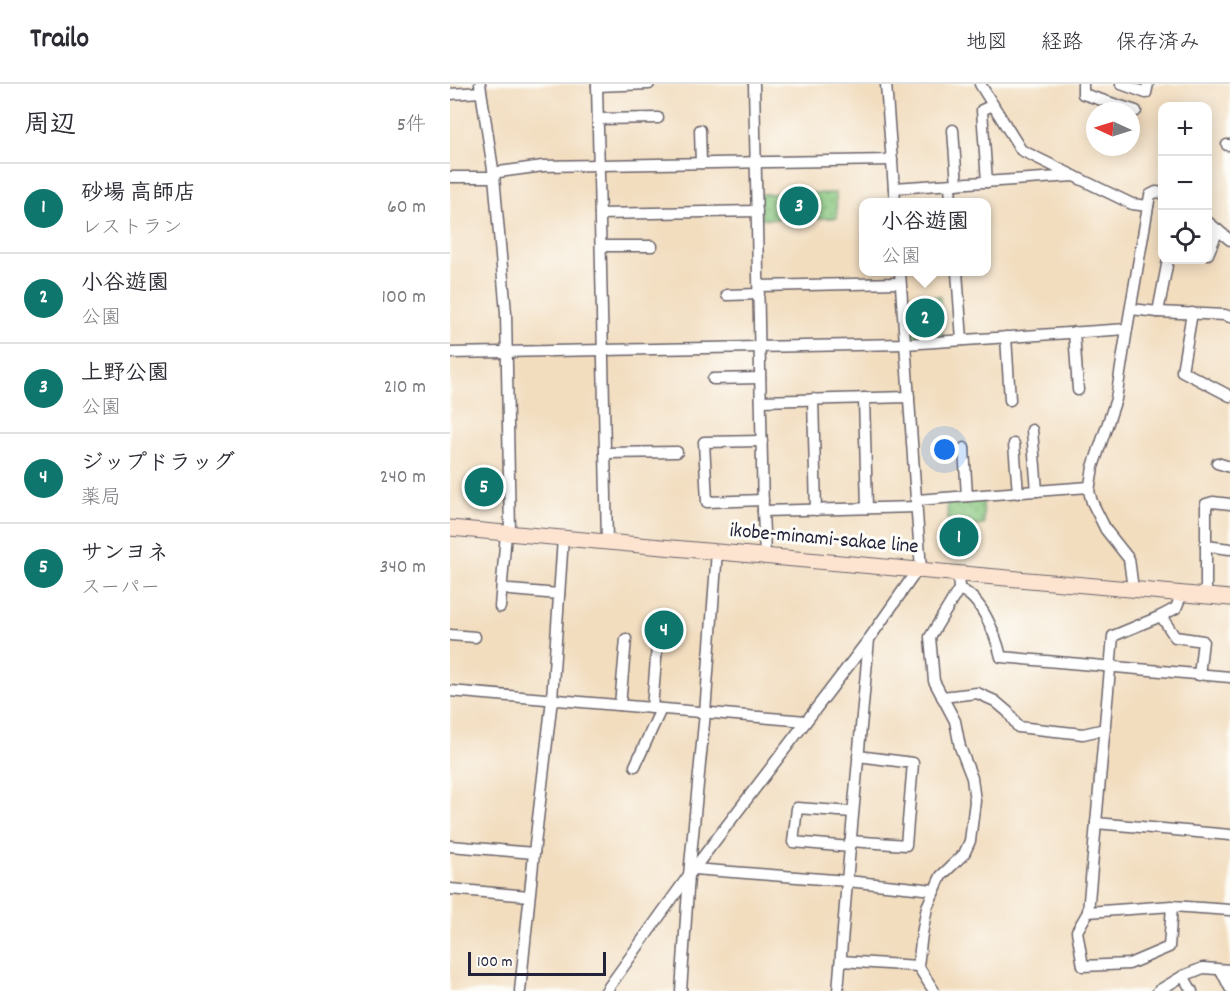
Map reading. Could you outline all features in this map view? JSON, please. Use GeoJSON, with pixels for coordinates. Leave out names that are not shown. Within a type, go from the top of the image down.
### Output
{"type":"FeatureCollection","features":[{"type":"Feature","properties":{"kind":"main road","name":"ikobe-minami-sakae line"},"geometry":{"type":"LineString","coordinates":[[450,528],[1230,598]]}},
{"type":"Feature","properties":{"kind":"street"},"geometry":{"type":"LineString","coordinates":[[607,542],[597,85],[649,84]]}},
{"type":"Feature","properties":{"kind":"street"},"geometry":{"type":"LineString","coordinates":[[754,84],[765,556]]}},
{"type":"Feature","properties":{"kind":"street"},"geometry":{"type":"LineString","coordinates":[[886,84],[895,198]]}},
{"type":"Feature","properties":{"kind":"street"},"geometry":{"type":"LineString","coordinates":[[980,84],[1022,150],[1132,204],[1148,206]]}},
{"type":"Feature","properties":{"kind":"street"},"geometry":{"type":"LineString","coordinates":[[1083,84],[1083,94],[1108,102]]}},
{"type":"Feature","properties":{"kind":"street"},"geometry":{"type":"LineString","coordinates":[[1121,84],[1146,93],[1148,84]]}},
{"type":"Feature","properties":{"kind":"street"},"geometry":{"type":"LineString","coordinates":[[450,94],[481,88],[494,176],[506,313],[507,352],[508,533],[500,607]]}},
{"type":"Feature","properties":{"kind":"street"},"geometry":{"type":"LineString","coordinates":[[987,182],[982,110],[993,105]]}},
{"type":"Feature","properties":{"kind":"street"},"geometry":{"type":"LineString","coordinates":[[598,119],[658,118]]}},
{"type":"Feature","properties":{"kind":"street"},"geometry":{"type":"LineString","coordinates":[[700,130],[701,163]]}},
{"type":"Feature","properties":{"kind":"street"},"geometry":{"type":"LineString","coordinates":[[952,130],[954,184],[952,198]]}},
{"type":"Feature","properties":{"kind":"street"},"geometry":{"type":"LineString","coordinates":[[450,177],[490,177],[499,172],[543,166],[892,160]]}},
{"type":"Feature","properties":{"kind":"street"},"geometry":{"type":"LineString","coordinates":[[894,188],[1074,176]]}},
{"type":"Feature","properties":{"kind":"street"},"geometry":{"type":"LineString","coordinates":[[1133,589],[1130,559],[1106,530],[1092,502],[1089,487],[1093,467],[1116,399],[1150,195],[1158,192]]}},
{"type":"Feature","properties":{"kind":"street"},"geometry":{"type":"LineString","coordinates":[[600,214],[758,211]]}},
{"type":"Feature","properties":{"kind":"street"},"geometry":{"type":"LineString","coordinates":[[1212,225],[1230,240]]}},
{"type":"Feature","properties":{"kind":"street"},"geometry":{"type":"LineString","coordinates":[[1212,244],[1218,230]]}},
{"type":"Feature","properties":{"kind":"street"},"geometry":{"type":"LineString","coordinates":[[601,246],[652,246]]}},
{"type":"Feature","properties":{"kind":"street"},"geometry":{"type":"LineString","coordinates":[[1158,312],[1167,264]]}},
{"type":"Feature","properties":{"kind":"street"},"geometry":{"type":"LineString","coordinates":[[957,276],[962,340]]}},
{"type":"Feature","properties":{"kind":"street"},"geometry":{"type":"LineString","coordinates":[[606,991],[692,872],[920,570],[900,277],[727,295]]}},
{"type":"Feature","properties":{"kind":"street"},"geometry":{"type":"LineString","coordinates":[[1131,309],[1230,316]]}},
{"type":"Feature","properties":{"kind":"street"},"geometry":{"type":"LineString","coordinates":[[1192,313],[1182,371],[1230,396]]}},
{"type":"Feature","properties":{"kind":"street"},"geometry":{"type":"LineString","coordinates":[[450,353],[905,344],[1127,329]]}},
{"type":"Feature","properties":{"kind":"street"},"geometry":{"type":"LineString","coordinates":[[1074,332],[1078,390]]}},
{"type":"Feature","properties":{"kind":"street"},"geometry":{"type":"LineString","coordinates":[[1006,337],[1010,400]]}},
{"type":"Feature","properties":{"kind":"street"},"geometry":{"type":"LineString","coordinates":[[713,379],[760,378]]}},
{"type":"Feature","properties":{"kind":"street"},"geometry":{"type":"LineString","coordinates":[[761,401],[909,397]]}},
{"type":"Feature","properties":{"kind":"street"},"geometry":{"type":"LineString","coordinates":[[864,398],[867,508]]}},
{"type":"Feature","properties":{"kind":"street"},"geometry":{"type":"LineString","coordinates":[[813,399],[816,510]]}},
{"type":"Feature","properties":{"kind":"street"},"geometry":{"type":"LineString","coordinates":[[1032,430],[1037,491]]}},
{"type":"Feature","properties":{"kind":"street"},"geometry":{"type":"LineString","coordinates":[[762,441],[704,442],[707,502],[816,510],[867,508],[917,504],[967,496],[1089,487]]}},
{"type":"Feature","properties":{"kind":"street"},"geometry":{"type":"LineString","coordinates":[[1014,444],[1018,493]]}},
{"type":"Feature","properties":{"kind":"street"},"geometry":{"type":"LineString","coordinates":[[964,448],[967,496]]}},
{"type":"Feature","properties":{"kind":"street"},"geometry":{"type":"LineString","coordinates":[[605,453],[677,452]]}},
{"type":"Feature","properties":{"kind":"street"},"geometry":{"type":"LineString","coordinates":[[1217,463],[1230,467]]}},
{"type":"Feature","properties":{"kind":"street"},"geometry":{"type":"LineString","coordinates":[[1206,596],[1206,504],[1213,502],[1230,504]]}},
{"type":"Feature","properties":{"kind":"street"},"geometry":{"type":"LineString","coordinates":[[520,991],[552,699],[563,538]]}},
{"type":"Feature","properties":{"kind":"street"},"geometry":{"type":"LineString","coordinates":[[1206,546],[1230,549]]}},
{"type":"Feature","properties":{"kind":"street"},"geometry":{"type":"LineString","coordinates":[[681,991],[717,551]]}},
{"type":"Feature","properties":{"kind":"street"},"geometry":{"type":"LineString","coordinates":[[934,991],[918,966],[925,916],[941,876],[964,854],[970,842],[975,801],[972,778],[960,747],[955,721],[934,681],[930,637],[959,589],[958,573]]}},
{"type":"Feature","properties":{"kind":"street"},"geometry":{"type":"LineString","coordinates":[[502,587],[510,590],[559,594]]}},
{"type":"Feature","properties":{"kind":"street"},"geometry":{"type":"LineString","coordinates":[[959,589],[971,596],[980,607],[995,635],[1001,657],[1230,677]]}},
{"type":"Feature","properties":{"kind":"street"},"geometry":{"type":"LineString","coordinates":[[1172,906],[1169,948],[1129,964],[1083,966],[1077,931],[1088,912],[1113,636],[1176,608],[1182,594]]}},
{"type":"Feature","properties":{"kind":"street"},"geometry":{"type":"LineString","coordinates":[[1161,616],[1174,637],[1203,641],[1200,675]]}},
{"type":"Feature","properties":{"kind":"street"},"geometry":{"type":"LineString","coordinates":[[635,766],[656,708],[657,634]]}},
{"type":"Feature","properties":{"kind":"street"},"geometry":{"type":"LineString","coordinates":[[450,635],[475,637]]}},
{"type":"Feature","properties":{"kind":"street"},"geometry":{"type":"LineString","coordinates":[[620,705],[626,639]]}},
{"type":"Feature","properties":{"kind":"street"},"geometry":{"type":"LineString","coordinates":[[838,991],[869,639]]}},
{"type":"Feature","properties":{"kind":"street"},"geometry":{"type":"LineString","coordinates":[[450,691],[806,721]]}},
{"type":"Feature","properties":{"kind":"street"},"geometry":{"type":"LineString","coordinates":[[942,697],[977,693],[995,701],[1008,712],[1018,727],[1083,734],[1105,729]]}},
{"type":"Feature","properties":{"kind":"street"},"geometry":{"type":"LineString","coordinates":[[853,812],[797,808],[793,842],[906,845],[913,763],[858,756]]}},
{"type":"Feature","properties":{"kind":"street"},"geometry":{"type":"LineString","coordinates":[[1096,823],[1230,834]]}},
{"type":"Feature","properties":{"kind":"street"},"geometry":{"type":"LineString","coordinates":[[450,846],[534,853]]}},
{"type":"Feature","properties":{"kind":"street"},"geometry":{"type":"LineString","coordinates":[[692,872],[847,881],[934,890]]}},
{"type":"Feature","properties":{"kind":"street"},"geometry":{"type":"LineString","coordinates":[[450,890],[529,896]]}},
{"type":"Feature","properties":{"kind":"street"},"geometry":{"type":"LineString","coordinates":[[1088,912],[1172,906],[1230,910]]}},
{"type":"Feature","properties":{"kind":"street"},"geometry":{"type":"LineString","coordinates":[[841,961],[918,966]]}},
{"type":"Feature","properties":{"kind":"street"},"geometry":{"type":"LineString","coordinates":[[1158,991],[1183,976],[1203,968],[1225,970],[1230,988]]}},
{"type":"Feature","properties":{"kind":"street"},"geometry":{"type":"LineString","coordinates":[[1183,976],[1192,991]]}},
{"type":"Feature","properties":{"kind":"green space"},"geometry":{"type":"Polygon","coordinates":[[[836,193],[837,218],[761,219],[760,194],[836,193]]]}},
{"type":"Feature","properties":{"kind":"green space"},"geometry":{"type":"Polygon","coordinates":[[[940,296],[943,338],[910,340],[906,299],[940,296]]]}},
{"type":"Feature","properties":{"kind":"green space"},"geometry":{"type":"Polygon","coordinates":[[[983,500],[984,525],[948,528],[947,503],[983,500]]]}},
{"type":"Feature","properties":{"kind":"place","name":"上野公園"},"geometry":{"type":"Point","coordinates":[799,206]}},
{"type":"Feature","properties":{"kind":"place","name":"小谷遊園"},"geometry":{"type":"Point","coordinates":[925,318]}},
{"type":"Feature","properties":{"kind":"place","name":"サンヨネ"},"geometry":{"type":"Point","coordinates":[484,487]}},
{"type":"Feature","properties":{"kind":"place","name":"砂場 高師店"},"geometry":{"type":"Point","coordinates":[959,537]}},
{"type":"Feature","properties":{"kind":"place","name":"ジップドラッグ"},"geometry":{"type":"Point","coordinates":[664,630]}}]}
